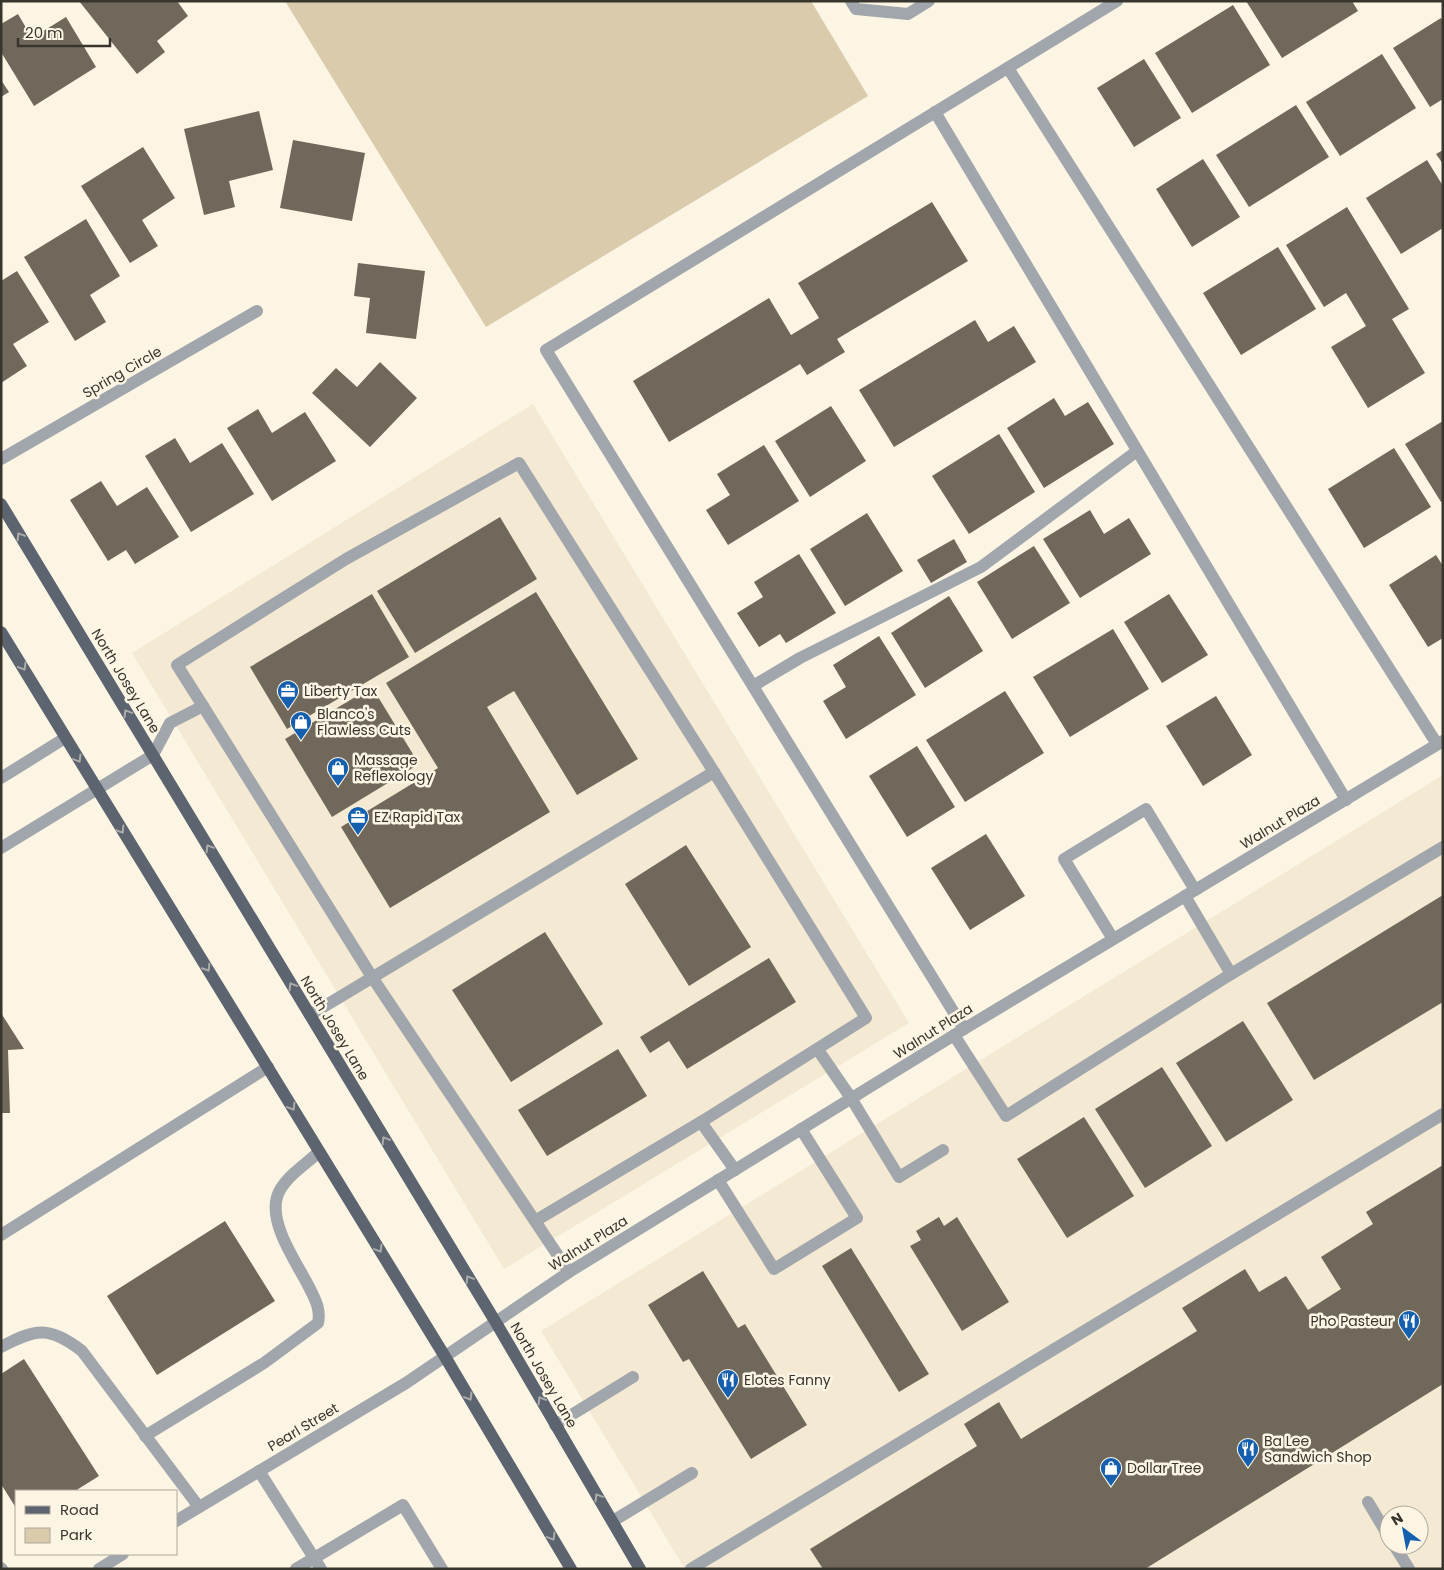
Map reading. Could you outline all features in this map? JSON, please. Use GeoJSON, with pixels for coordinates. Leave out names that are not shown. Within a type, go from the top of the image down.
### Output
{"type":"FeatureCollection","features":[{"type":"Feature","properties":{"kind":"main road","name":"North Josey Lane"},"geometry":{"type":"LineString","coordinates":[[1,504],[494,1321],[640,1569]]}},
{"type":"Feature","properties":{"kind":"main road"},"geometry":{"type":"LineString","coordinates":[[1,632],[444,1355],[571,1569]]}},
{"type":"Feature","properties":{"kind":"street"},"geometry":{"type":"LineString","coordinates":[[851,1],[856,9],[908,14],[929,1]]}},
{"type":"Feature","properties":{"kind":"street"},"geometry":{"type":"LineString","coordinates":[[1117,1],[546,350],[753,686],[959,1032],[1006,1116],[1231,974],[1443,847]]}},
{"type":"Feature","properties":{"kind":"street"},"geometry":{"type":"LineString","coordinates":[[1008,68],[1440,743]]}},
{"type":"Feature","properties":{"kind":"street"},"geometry":{"type":"LineString","coordinates":[[935,112],[1346,800]]}},
{"type":"Feature","properties":{"kind":"street","name":"Spring Circle"},"geometry":{"type":"LineString","coordinates":[[1,459],[257,310]]}},
{"type":"Feature","properties":{"kind":"street"},"geometry":{"type":"LineString","coordinates":[[753,686],[800,658],[981,567],[1137,451]]}},
{"type":"Feature","properties":{"kind":"street"},"geometry":{"type":"LineString","coordinates":[[535,1221],[701,1122],[866,1018],[520,463],[346,559],[177,665],[372,978],[569,1272]]}},
{"type":"Feature","properties":{"kind":"street"},"geometry":{"type":"LineString","coordinates":[[1,848],[96,788],[153,755],[170,723],[203,706]]}},
{"type":"Feature","properties":{"kind":"street"},"geometry":{"type":"LineString","coordinates":[[1,778],[65,738]]}},
{"type":"Feature","properties":{"kind":"street","name":"Walnut Plaza"},"geometry":{"type":"LineString","coordinates":[[444,1355],[569,1272],[851,1098],[1440,743]]}},
{"type":"Feature","properties":{"kind":"street"},"geometry":{"type":"LineString","coordinates":[[310,1015],[714,772]]}},
{"type":"Feature","properties":{"kind":"street"},"geometry":{"type":"LineString","coordinates":[[1113,940],[1064,858],[1146,809],[1231,974]]}},
{"type":"Feature","properties":{"kind":"street"},"geometry":{"type":"LineString","coordinates":[[818,1050],[851,1098],[899,1176],[943,1150]]}},
{"type":"Feature","properties":{"kind":"street"},"geometry":{"type":"LineString","coordinates":[[1,1234],[268,1068]]}},
{"type":"Feature","properties":{"kind":"street"},"geometry":{"type":"LineString","coordinates":[[690,1569],[1443,1114]]}},
{"type":"Feature","properties":{"kind":"street"},"geometry":{"type":"LineString","coordinates":[[701,1122],[735,1170]]}},
{"type":"Feature","properties":{"kind":"street"},"geometry":{"type":"LineString","coordinates":[[718,1180],[774,1269],[857,1218],[801,1129]]}},
{"type":"Feature","properties":{"kind":"street"},"geometry":{"type":"LineString","coordinates":[[145,1436],[264,1363],[318,1323],[320,1314],[316,1301],[283,1238],[276,1215],[277,1197],[284,1185],[320,1152]]}},
{"type":"Feature","properties":{"kind":"street"},"geometry":{"type":"LineString","coordinates":[[1,1347],[32,1334],[48,1332],[64,1337],[82,1351],[199,1507]]}},
{"type":"Feature","properties":{"kind":"street","name":"Pearl Street"},"geometry":{"type":"LineString","coordinates":[[178,1521],[406,1383],[444,1355]]}},
{"type":"Feature","properties":{"kind":"street"},"geometry":{"type":"LineString","coordinates":[[555,1424],[633,1377]]}},
{"type":"Feature","properties":{"kind":"street"},"geometry":{"type":"LineString","coordinates":[[259,1471],[318,1563]]}},
{"type":"Feature","properties":{"kind":"street"},"geometry":{"type":"LineString","coordinates":[[613,1521],[692,1473]]}},
{"type":"Feature","properties":{"kind":"street"},"geometry":{"type":"LineString","coordinates":[[1368,1502],[1379,1520]]}},
{"type":"Feature","properties":{"kind":"street"},"geometry":{"type":"LineString","coordinates":[[296,1569],[318,1563],[403,1505],[442,1569]]}},
{"type":"Feature","properties":{"kind":"street"},"geometry":{"type":"LineString","coordinates":[[99,1569],[121,1555]]}},
{"type":"Feature","properties":{"kind":"street"},"geometry":{"type":"LineString","coordinates":[[1400,1555],[1409,1569]]}},
{"type":"Feature","properties":{"kind":"shaded area"},"geometry":{"type":"Polygon","coordinates":[[[533,404],[909,1023],[504,1269],[132,653],[533,404]]]}},
{"type":"Feature","properties":{"kind":"shaded area"},"geometry":{"type":"Polygon","coordinates":[[[1443,775],[1443,1569],[685,1569],[541,1331],[1443,775]]]}},
{"type":"Feature","properties":{"kind":"green space"},"geometry":{"type":"Polygon","coordinates":[[[285,1],[811,1],[868,96],[486,327],[285,1]]]}},
{"type":"Feature","properties":{"kind":"building"},"geometry":{"type":"Polygon","coordinates":[[[79,1],[177,1],[188,16],[157,41],[165,52],[137,74],[79,1]]]}},
{"type":"Feature","properties":{"kind":"building"},"geometry":{"type":"Polygon","coordinates":[[[1246,1],[1352,1],[1358,11],[1282,58],[1246,1]]]}},
{"type":"Feature","properties":{"kind":"building"},"geometry":{"type":"Polygon","coordinates":[[[1233,5],[1270,65],[1192,113],[1155,53],[1233,5]]]}},
{"type":"Feature","properties":{"kind":"building"},"geometry":{"type":"Polygon","coordinates":[[[18,14],[32,38],[66,17],[96,67],[34,106],[1,52],[1,24],[18,14]]]}},
{"type":"Feature","properties":{"kind":"building"},"geometry":{"type":"Polygon","coordinates":[[[1441,18],[1443,22],[1443,99],[1430,107],[1393,48],[1441,18]]]}},
{"type":"Feature","properties":{"kind":"building"},"geometry":{"type":"Polygon","coordinates":[[[1382,54],[1416,108],[1340,156],[1306,102],[1382,54]]]}},
{"type":"Feature","properties":{"kind":"building"},"geometry":{"type":"Polygon","coordinates":[[[1144,59],[1181,118],[1134,147],[1097,88],[1144,59]]]}},
{"type":"Feature","properties":{"kind":"building"},"geometry":{"type":"Polygon","coordinates":[[[1,80],[9,92],[1,97],[1,80]]]}},
{"type":"Feature","properties":{"kind":"building"},"geometry":{"type":"Polygon","coordinates":[[[1296,105],[1329,157],[1249,207],[1216,155],[1296,105]]]}},
{"type":"Feature","properties":{"kind":"building"},"geometry":{"type":"Polygon","coordinates":[[[259,111],[273,170],[229,181],[235,207],[204,215],[184,129],[259,111]]]}},
{"type":"Feature","properties":{"kind":"building"},"geometry":{"type":"Polygon","coordinates":[[[293,140],[365,153],[352,221],[280,208],[293,140]]]}},
{"type":"Feature","properties":{"kind":"building"},"geometry":{"type":"Polygon","coordinates":[[[143,147],[175,198],[142,220],[158,246],[130,263],[81,186],[143,147]]]}},
{"type":"Feature","properties":{"kind":"building"},"geometry":{"type":"Polygon","coordinates":[[[1443,150],[1443,164],[1436,154],[1443,150]]]}},
{"type":"Feature","properties":{"kind":"building"},"geometry":{"type":"Polygon","coordinates":[[[1203,159],[1240,217],[1192,247],[1156,189],[1203,159]]]}},
{"type":"Feature","properties":{"kind":"building"},"geometry":{"type":"Polygon","coordinates":[[[1427,160],[1443,186],[1443,228],[1401,254],[1366,198],[1427,160]]]}},
{"type":"Feature","properties":{"kind":"building"},"geometry":{"type":"Polygon","coordinates":[[[932,202],[968,261],[837,339],[845,352],[807,375],[800,364],[669,442],[633,381],[769,298],[791,335],[819,318],[798,283],[932,202]]]}},
{"type":"Feature","properties":{"kind":"building"},"geometry":{"type":"Polygon","coordinates":[[[1347,207],[1409,309],[1392,319],[1425,373],[1368,408],[1331,347],[1366,326],[1346,293],[1324,307],[1286,245],[1347,207]]]}},
{"type":"Feature","properties":{"kind":"building"},"geometry":{"type":"Polygon","coordinates":[[[86,219],[120,276],[90,295],[106,322],[75,341],[24,257],[86,219]]]}},
{"type":"Feature","properties":{"kind":"building"},"geometry":{"type":"Polygon","coordinates":[[[1278,247],[1316,309],[1241,355],[1203,293],[1278,247]]]}},
{"type":"Feature","properties":{"kind":"building"},"geometry":{"type":"Polygon","coordinates":[[[358,263],[425,271],[416,339],[366,333],[370,298],[354,296],[358,263]]]}},
{"type":"Feature","properties":{"kind":"building"},"geometry":{"type":"Polygon","coordinates":[[[17,271],[49,322],[13,344],[27,366],[1,383],[1,281],[17,271]]]}},
{"type":"Feature","properties":{"kind":"building"},"geometry":{"type":"Polygon","coordinates":[[[975,320],[988,342],[1014,326],[1036,362],[894,447],[859,390],[975,320]]]}},
{"type":"Feature","properties":{"kind":"building"},"geometry":{"type":"Polygon","coordinates":[[[380,362],[417,398],[370,447],[312,393],[336,368],[357,387],[380,362]]]}},
{"type":"Feature","properties":{"kind":"building"},"geometry":{"type":"Polygon","coordinates":[[[1054,398],[1065,416],[1088,402],[1114,444],[1044,488],[1007,428],[1054,398]]]}},
{"type":"Feature","properties":{"kind":"building"},"geometry":{"type":"Polygon","coordinates":[[[831,406],[866,461],[810,497],[775,441],[831,406]]]}},
{"type":"Feature","properties":{"kind":"building"},"geometry":{"type":"Polygon","coordinates":[[[258,409],[272,433],[305,412],[336,461],[272,501],[227,428],[258,409]]]}},
{"type":"Feature","properties":{"kind":"building"},"geometry":{"type":"Polygon","coordinates":[[[1443,421],[1443,501],[1441,502],[1405,444],[1443,421]]]}},
{"type":"Feature","properties":{"kind":"building"},"geometry":{"type":"Polygon","coordinates":[[[999,434],[1035,492],[969,534],[932,476],[999,434]]]}},
{"type":"Feature","properties":{"kind":"building"},"geometry":{"type":"Polygon","coordinates":[[[175,438],[190,463],[222,443],[254,494],[191,532],[145,456],[175,438]]]}},
{"type":"Feature","properties":{"kind":"building"},"geometry":{"type":"Polygon","coordinates":[[[764,445],[799,501],[728,545],[706,510],[730,495],[717,474],[764,445]]]}},
{"type":"Feature","properties":{"kind":"building"},"geometry":{"type":"Polygon","coordinates":[[[1394,448],[1431,507],[1364,548],[1328,489],[1394,448]]]}},
{"type":"Feature","properties":{"kind":"building"},"geometry":{"type":"Polygon","coordinates":[[[101,481],[117,506],[147,487],[179,537],[135,564],[126,550],[108,561],[70,500],[101,481]]]}},
{"type":"Feature","properties":{"kind":"building"},"geometry":{"type":"Polygon","coordinates":[[[1090,510],[1104,534],[1129,518],[1151,554],[1080,598],[1043,539],[1090,510]]]}},
{"type":"Feature","properties":{"kind":"building"},"geometry":{"type":"Polygon","coordinates":[[[867,513],[903,571],[845,606],[810,549],[867,513]]]}},
{"type":"Feature","properties":{"kind":"building"},"geometry":{"type":"Polygon","coordinates":[[[500,517],[537,579],[415,653],[377,591],[500,517]]]}},
{"type":"Feature","properties":{"kind":"building"},"geometry":{"type":"Polygon","coordinates":[[[954,539],[967,562],[931,583],[917,560],[954,539]]]}},
{"type":"Feature","properties":{"kind":"building"},"geometry":{"type":"Polygon","coordinates":[[[1034,546],[1070,603],[1012,639],[977,582],[1034,546]]]}},
{"type":"Feature","properties":{"kind":"building"},"geometry":{"type":"Polygon","coordinates":[[[799,554],[836,613],[786,643],[780,634],[759,647],[737,613],[763,597],[754,582],[799,554]]]}},
{"type":"Feature","properties":{"kind":"building"},"geometry":{"type":"Polygon","coordinates":[[[1436,555],[1443,566],[1443,638],[1428,647],[1389,585],[1436,555]]]}},
{"type":"Feature","properties":{"kind":"building"},"geometry":{"type":"Polygon","coordinates":[[[536,592],[638,759],[577,795],[514,691],[487,707],[550,812],[390,908],[341,827],[438,768],[386,683],[536,592]]]}},
{"type":"Feature","properties":{"kind":"building"},"geometry":{"type":"Polygon","coordinates":[[[372,594],[409,657],[287,729],[250,667],[372,594]]]}},
{"type":"Feature","properties":{"kind":"building"},"geometry":{"type":"Polygon","coordinates":[[[1169,594],[1208,655],[1162,683],[1124,622],[1169,594]]]}},
{"type":"Feature","properties":{"kind":"building"},"geometry":{"type":"Polygon","coordinates":[[[949,596],[983,651],[925,688],[891,633],[949,596]]]}},
{"type":"Feature","properties":{"kind":"building"},"geometry":{"type":"Polygon","coordinates":[[[1113,629],[1149,689],[1070,737],[1033,677],[1113,629]]]}},
{"type":"Feature","properties":{"kind":"building"},"geometry":{"type":"Polygon","coordinates":[[[879,636],[916,695],[846,739],[823,701],[846,687],[833,665],[879,636]]]}},
{"type":"Feature","properties":{"kind":"building"},"geometry":{"type":"Polygon","coordinates":[[[372,687],[419,764],[332,817],[285,739],[372,687]]]}},
{"type":"Feature","properties":{"kind":"building"},"geometry":{"type":"Polygon","coordinates":[[[1005,691],[1044,753],[965,802],[926,740],[1005,691]]]}},
{"type":"Feature","properties":{"kind":"building"},"geometry":{"type":"Polygon","coordinates":[[[1216,696],[1252,755],[1203,786],[1166,726],[1216,696]]]}},
{"type":"Feature","properties":{"kind":"building"},"geometry":{"type":"Polygon","coordinates":[[[917,746],[955,807],[907,837],[869,776],[917,746]]]}},
{"type":"Feature","properties":{"kind":"building"},"geometry":{"type":"Polygon","coordinates":[[[986,834],[1025,896],[970,930],[931,868],[986,834]]]}},
{"type":"Feature","properties":{"kind":"building"},"geometry":{"type":"Polygon","coordinates":[[[686,845],[751,947],[689,986],[625,884],[686,845]]]}},
{"type":"Feature","properties":{"kind":"building"},"geometry":{"type":"Polygon","coordinates":[[[1443,895],[1443,1002],[1314,1080],[1267,1003],[1443,895]]]}},
{"type":"Feature","properties":{"kind":"building"},"geometry":{"type":"Polygon","coordinates":[[[545,932],[603,1024],[511,1082],[452,990],[545,932]]]}},
{"type":"Feature","properties":{"kind":"building"},"geometry":{"type":"Polygon","coordinates":[[[769,958],[796,1002],[687,1069],[669,1041],[650,1053],[640,1037],[769,958]]]}},
{"type":"Feature","properties":{"kind":"building"},"geometry":{"type":"Polygon","coordinates":[[[1,1013],[24,1049],[8,1050],[10,1113],[1,1113],[1,1013]]]}},
{"type":"Feature","properties":{"kind":"building"},"geometry":{"type":"Polygon","coordinates":[[[1243,1021],[1293,1100],[1226,1142],[1176,1063],[1243,1021]]]}},
{"type":"Feature","properties":{"kind":"building"},"geometry":{"type":"Polygon","coordinates":[[[618,1049],[647,1096],[547,1156],[518,1110],[618,1049]]]}},
{"type":"Feature","properties":{"kind":"building"},"geometry":{"type":"Polygon","coordinates":[[[1162,1067],[1212,1146],[1145,1188],[1095,1109],[1162,1067]]]}},
{"type":"Feature","properties":{"kind":"building"},"geometry":{"type":"Polygon","coordinates":[[[1084,1117],[1134,1196],[1067,1238],[1017,1159],[1084,1117]]]}},
{"type":"Feature","properties":{"kind":"building"},"geometry":{"type":"Polygon","coordinates":[[[1443,1165],[1443,1384],[1145,1569],[823,1569],[810,1549],[977,1446],[964,1424],[999,1402],[1021,1439],[1197,1331],[1182,1308],[1245,1269],[1259,1292],[1286,1276],[1308,1310],[1341,1289],[1321,1257],[1373,1224],[1366,1212],[1443,1165]]]}},
{"type":"Feature","properties":{"kind":"building"},"geometry":{"type":"Polygon","coordinates":[[[939,1217],[944,1226],[957,1217],[1009,1302],[962,1331],[910,1246],[921,1240],[916,1231],[939,1217]]]}},
{"type":"Feature","properties":{"kind":"building"},"geometry":{"type":"Polygon","coordinates":[[[225,1221],[275,1301],[157,1375],[107,1296],[225,1221]]]}},
{"type":"Feature","properties":{"kind":"building"},"geometry":{"type":"Polygon","coordinates":[[[851,1248],[929,1374],[899,1392],[822,1266],[851,1248]]]}},
{"type":"Feature","properties":{"kind":"building"},"geometry":{"type":"Polygon","coordinates":[[[703,1271],[738,1328],[745,1324],[807,1425],[751,1459],[689,1359],[683,1362],[648,1305],[703,1271]]]}},
{"type":"Feature","properties":{"kind":"building"},"geometry":{"type":"Polygon","coordinates":[[[24,1359],[99,1476],[77,1490],[15,1490],[15,1506],[1,1484],[1,1374],[24,1359]]]}},
{"type":"Feature","properties":{"kind":"place","name":"Liberty Tax"},"geometry":{"type":"Point","coordinates":[288,710]}},
{"type":"Feature","properties":{"kind":"place","name":"Blanco's Flawless Cuts"},"geometry":{"type":"Point","coordinates":[301,741]}},
{"type":"Feature","properties":{"kind":"place","name":"Massage Reflexology"},"geometry":{"type":"Point","coordinates":[338,787]}},
{"type":"Feature","properties":{"kind":"place","name":"EZ Rapid Tax"},"geometry":{"type":"Point","coordinates":[358,836]}},
{"type":"Feature","properties":{"kind":"place","name":"Pho Pasteur"},"geometry":{"type":"Point","coordinates":[1409,1340]}},
{"type":"Feature","properties":{"kind":"place","name":"Elotes Fanny"},"geometry":{"type":"Point","coordinates":[728,1399]}},
{"type":"Feature","properties":{"kind":"place","name":"Ba Lee Sandwich Shop"},"geometry":{"type":"Point","coordinates":[1248,1468]}},
{"type":"Feature","properties":{"kind":"place","name":"Dollar Tree"},"geometry":{"type":"Point","coordinates":[1111,1487]}}]}
